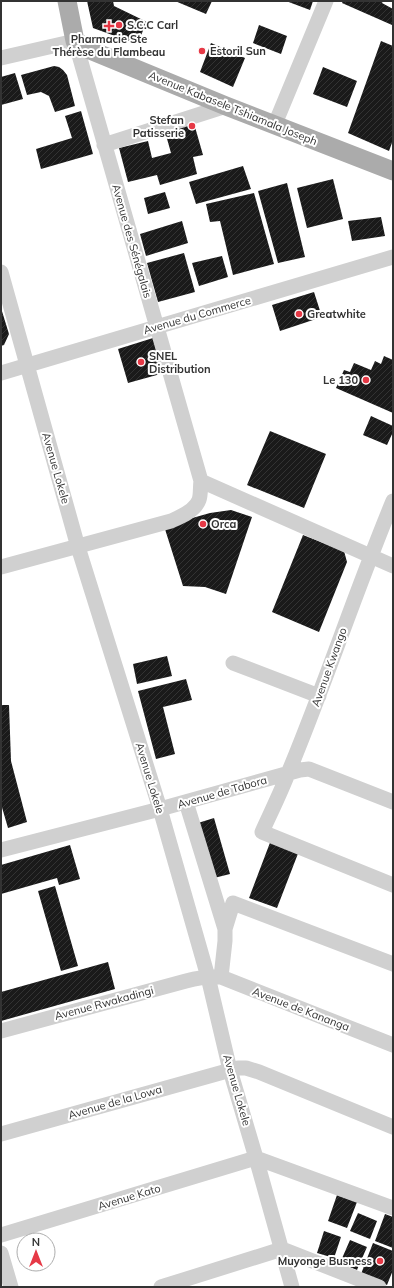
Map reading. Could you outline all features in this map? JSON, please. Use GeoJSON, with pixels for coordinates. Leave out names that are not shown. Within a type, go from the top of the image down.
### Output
{"type":"FeatureCollection","features":[{"type":"Feature","properties":{"kind":"main road","name":"Avenue des Sénégalais"},"geometry":{"type":"LineString","coordinates":[[67,1],[75,41]]}},
{"type":"Feature","properties":{"kind":"main road","name":"Avenue Kabasele Tshiamala Joseph"},"geometry":{"type":"LineString","coordinates":[[75,41],[90,50],[226,106],[393,171]]}},
{"type":"Feature","properties":{"kind":"street"},"geometry":{"type":"LineString","coordinates":[[275,124],[326,1]]}},
{"type":"Feature","properties":{"kind":"street"},"geometry":{"type":"LineString","coordinates":[[1,58],[75,41]]}},
{"type":"Feature","properties":{"kind":"street","name":"Avenue des Sénégalais"},"geometry":{"type":"LineString","coordinates":[[75,41],[200,481]]}},
{"type":"Feature","properties":{"kind":"street"},"geometry":{"type":"LineString","coordinates":[[104,145],[226,106]]}},
{"type":"Feature","properties":{"kind":"street","name":"Avenue du Commerce"},"geometry":{"type":"LineString","coordinates":[[1,372],[393,257]]}},
{"type":"Feature","properties":{"kind":"street","name":"Avenue Lokele"},"geometry":{"type":"LineString","coordinates":[[1,272],[78,547],[160,809],[215,977],[230,1070],[292,1287]]}},
{"type":"Feature","properties":{"kind":"street"},"geometry":{"type":"LineString","coordinates":[[1,567],[78,547],[170,521],[185,515],[195,507],[199,500],[200,481],[393,566]]}},
{"type":"Feature","properties":{"kind":"street","name":"Avenue Kwango"},"geometry":{"type":"LineString","coordinates":[[393,501],[370,556],[289,773],[262,832],[393,884]]}},
{"type":"Feature","properties":{"kind":"street"},"geometry":{"type":"LineString","coordinates":[[232,663],[319,696]]}},
{"type":"Feature","properties":{"kind":"street","name":"Avenue de Tabora"},"geometry":{"type":"LineString","coordinates":[[1,850],[308,769],[393,802]]}},
{"type":"Feature","properties":{"kind":"street"},"geometry":{"type":"LineString","coordinates":[[186,802],[225,929],[225,941],[215,977]]}},
{"type":"Feature","properties":{"kind":"street"},"geometry":{"type":"LineString","coordinates":[[225,929],[233,903],[393,964]]}},
{"type":"Feature","properties":{"kind":"street","name":"Avenue Rwakadingi"},"geometry":{"type":"LineString","coordinates":[[1,1031],[197,978],[215,977]]}},
{"type":"Feature","properties":{"kind":"street","name":"Avenue de Kananga"},"geometry":{"type":"LineString","coordinates":[[215,977],[393,1045]]}},
{"type":"Feature","properties":{"kind":"street","name":"Avenue de la Lowa"},"geometry":{"type":"LineString","coordinates":[[1,1134],[238,1068],[246,1068],[258,1072],[393,1127]]}},
{"type":"Feature","properties":{"kind":"street"},"geometry":{"type":"LineString","coordinates":[[256,1158],[393,1208]]}},
{"type":"Feature","properties":{"kind":"street","name":"Avenue Kato"},"geometry":{"type":"LineString","coordinates":[[1,1235],[256,1158]]}},
{"type":"Feature","properties":{"kind":"street"},"geometry":{"type":"LineString","coordinates":[[161,1287],[282,1249],[379,1287]]}},
{"type":"Feature","properties":{"kind":"street"},"geometry":{"type":"LineString","coordinates":[[1,1253],[11,1287]]}},
{"type":"Feature","properties":{"kind":"building","name":"S.C.C Carl"},"geometry":{"type":"Polygon","coordinates":[[[87,1],[113,1],[114,6],[147,22],[137,44],[93,28],[87,1]]]}},
{"type":"Feature","properties":{"kind":"building"},"geometry":{"type":"Polygon","coordinates":[[[175,1],[212,1],[206,14],[175,1]]]}},
{"type":"Feature","properties":{"kind":"building"},"geometry":{"type":"Polygon","coordinates":[[[286,1],[313,1],[310,10],[286,1]]]}},
{"type":"Feature","properties":{"kind":"building"},"geometry":{"type":"Polygon","coordinates":[[[343,1],[383,1],[382,3],[393,9],[393,23],[392,25],[342,3],[343,1]]]}},
{"type":"Feature","properties":{"kind":"building"},"geometry":{"type":"Polygon","coordinates":[[[259,25],[287,36],[281,54],[253,43],[259,25]]]}},
{"type":"Feature","properties":{"kind":"building"},"geometry":{"type":"Polygon","coordinates":[[[381,41],[393,46],[393,140],[389,151],[348,133],[381,41]]]}},
{"type":"Feature","properties":{"kind":"building"},"geometry":{"type":"Polygon","coordinates":[[[211,43],[245,58],[233,87],[200,72],[211,43]]]}},
{"type":"Feature","properties":{"kind":"building"},"geometry":{"type":"Polygon","coordinates":[[[54,66],[59,67],[67,75],[75,106],[55,112],[49,96],[41,92],[27,95],[21,75],[54,66]]]}},
{"type":"Feature","properties":{"kind":"building"},"geometry":{"type":"Polygon","coordinates":[[[323,67],[357,81],[347,107],[313,94],[323,67]]]}},
{"type":"Feature","properties":{"kind":"building"},"geometry":{"type":"Polygon","coordinates":[[[15,73],[23,99],[1,105],[1,77],[15,73]]]}},
{"type":"Feature","properties":{"kind":"building"},"geometry":{"type":"Polygon","coordinates":[[[81,111],[93,154],[41,169],[36,149],[72,138],[65,116],[81,111]]]}},
{"type":"Feature","properties":{"kind":"building"},"geometry":{"type":"Polygon","coordinates":[[[193,120],[203,155],[193,157],[197,174],[160,185],[157,175],[128,182],[119,148],[148,141],[152,158],[171,153],[164,128],[193,120]]]}},
{"type":"Feature","properties":{"kind":"building"},"geometry":{"type":"Polygon","coordinates":[[[243,166],[251,189],[196,204],[189,182],[243,166]]]}},
{"type":"Feature","properties":{"kind":"building"},"geometry":{"type":"Polygon","coordinates":[[[333,179],[343,219],[307,228],[297,188],[333,179]]]}},
{"type":"Feature","properties":{"kind":"building"},"geometry":{"type":"Polygon","coordinates":[[[287,183],[305,257],[278,263],[258,191],[287,183]]]}},
{"type":"Feature","properties":{"kind":"building"},"geometry":{"type":"Polygon","coordinates":[[[165,192],[170,208],[148,214],[144,198],[165,192]]]}},
{"type":"Feature","properties":{"kind":"building"},"geometry":{"type":"Polygon","coordinates":[[[254,193],[274,264],[233,275],[220,221],[210,222],[206,204],[254,193]]]}},
{"type":"Feature","properties":{"kind":"building"},"geometry":{"type":"Polygon","coordinates":[[[381,217],[385,236],[352,241],[348,221],[381,217]]]}},
{"type":"Feature","properties":{"kind":"building"},"geometry":{"type":"Polygon","coordinates":[[[182,221],[188,243],[146,256],[140,234],[182,221]]]}},
{"type":"Feature","properties":{"kind":"building"},"geometry":{"type":"Polygon","coordinates":[[[184,253],[195,292],[158,302],[147,263],[184,253]]]}},
{"type":"Feature","properties":{"kind":"building"},"geometry":{"type":"Polygon","coordinates":[[[222,256],[228,277],[199,286],[192,263],[222,256]]]}},
{"type":"Feature","properties":{"kind":"building"},"geometry":{"type":"Polygon","coordinates":[[[314,292],[322,317],[280,331],[272,305],[314,292]]]}},
{"type":"Feature","properties":{"kind":"building"},"geometry":{"type":"Polygon","coordinates":[[[1,308],[9,334],[4,345],[1,346],[1,308]]]}},
{"type":"Feature","properties":{"kind":"building"},"geometry":{"type":"Polygon","coordinates":[[[153,338],[164,373],[128,383],[118,349],[153,338]]]}},
{"type":"Feature","properties":{"kind":"building","name":"Le 130"},"geometry":{"type":"Polygon","coordinates":[[[384,356],[393,360],[393,413],[336,388],[344,370],[350,372],[354,363],[371,370],[375,361],[381,364],[384,356]]]}},
{"type":"Feature","properties":{"kind":"building"},"geometry":{"type":"Polygon","coordinates":[[[371,416],[393,426],[393,432],[387,445],[363,435],[371,416]]]}},
{"type":"Feature","properties":{"kind":"building"},"geometry":{"type":"Polygon","coordinates":[[[270,431],[326,454],[304,508],[247,485],[270,431]]]}},
{"type":"Feature","properties":{"kind":"building"},"geometry":{"type":"Polygon","coordinates":[[[231,510],[252,517],[226,594],[205,587],[183,586],[164,526],[210,513],[231,510]]]}},
{"type":"Feature","properties":{"kind":"building"},"geometry":{"type":"Polygon","coordinates":[[[303,535],[344,551],[347,562],[319,632],[272,612],[303,535]]]}},
{"type":"Feature","properties":{"kind":"building"},"geometry":{"type":"Polygon","coordinates":[[[167,656],[172,676],[137,684],[133,664],[167,656]]]}},
{"type":"Feature","properties":{"kind":"building"},"geometry":{"type":"Polygon","coordinates":[[[186,679],[192,700],[163,707],[175,754],[156,759],[138,691],[186,679]]]}},
{"type":"Feature","properties":{"kind":"building"},"geometry":{"type":"Polygon","coordinates":[[[1,705],[9,705],[11,761],[27,822],[8,828],[1,804],[1,705]]]}},
{"type":"Feature","properties":{"kind":"building"},"geometry":{"type":"Polygon","coordinates":[[[214,818],[230,874],[214,878],[198,823],[214,818]]]}},
{"type":"Feature","properties":{"kind":"building"},"geometry":{"type":"Polygon","coordinates":[[[271,840],[299,851],[277,908],[249,898],[271,840]]]}},
{"type":"Feature","properties":{"kind":"building"},"geometry":{"type":"Polygon","coordinates":[[[70,845],[80,879],[59,885],[57,878],[1,894],[1,865],[70,845]]]}},
{"type":"Feature","properties":{"kind":"building"},"geometry":{"type":"Polygon","coordinates":[[[55,886],[78,966],[61,971],[38,891],[55,886]]]}},
{"type":"Feature","properties":{"kind":"building"},"geometry":{"type":"Polygon","coordinates":[[[108,962],[115,989],[1,1021],[1,992],[108,962]]]}},
{"type":"Feature","properties":{"kind":"building"},"geometry":{"type":"Polygon","coordinates":[[[337,1195],[357,1202],[347,1228],[328,1221],[337,1195]]]}},
{"type":"Feature","properties":{"kind":"building"},"geometry":{"type":"Polygon","coordinates":[[[358,1213],[377,1221],[370,1239],[350,1231],[358,1213]]]}},
{"type":"Feature","properties":{"kind":"building"},"geometry":{"type":"Polygon","coordinates":[[[385,1214],[393,1217],[393,1248],[375,1241],[385,1214]]]}},
{"type":"Feature","properties":{"kind":"building"},"geometry":{"type":"Polygon","coordinates":[[[324,1231],[341,1237],[334,1258],[317,1253],[324,1231]]]}},
{"type":"Feature","properties":{"kind":"building"},"geometry":{"type":"Polygon","coordinates":[[[350,1240],[367,1247],[357,1270],[340,1263],[350,1240]]]}},
{"type":"Feature","properties":{"kind":"building","name":"Muyonge Busness"},"geometry":{"type":"Polygon","coordinates":[[[373,1243],[393,1251],[393,1270],[387,1285],[361,1274],[373,1243]]]}},
{"type":"Feature","properties":{"kind":"place","name":"S.C.C Carl"},"geometry":{"type":"Point","coordinates":[119,25]}},
{"type":"Feature","properties":{"kind":"place","name":"Pharmacie Ste Thérèse du Flambeau"},"geometry":{"type":"Point","coordinates":[109,26]}},
{"type":"Feature","properties":{"kind":"place","name":"Estoril Sun"},"geometry":{"type":"Point","coordinates":[202,51]}},
{"type":"Feature","properties":{"kind":"place","name":"Stefan Patisserie"},"geometry":{"type":"Point","coordinates":[192,126]}},
{"type":"Feature","properties":{"kind":"place","name":"Greatwhite"},"geometry":{"type":"Point","coordinates":[299,314]}},
{"type":"Feature","properties":{"kind":"place","name":"SNEL Distribution"},"geometry":{"type":"Point","coordinates":[141,362]}},
{"type":"Feature","properties":{"kind":"place","name":"Le 130"},"geometry":{"type":"Point","coordinates":[366,380]}},
{"type":"Feature","properties":{"kind":"place","name":"Orca"},"geometry":{"type":"Point","coordinates":[203,524]}},
{"type":"Feature","properties":{"kind":"place","name":"Muyonge Busness"},"geometry":{"type":"Point","coordinates":[380,1261]}}]}
